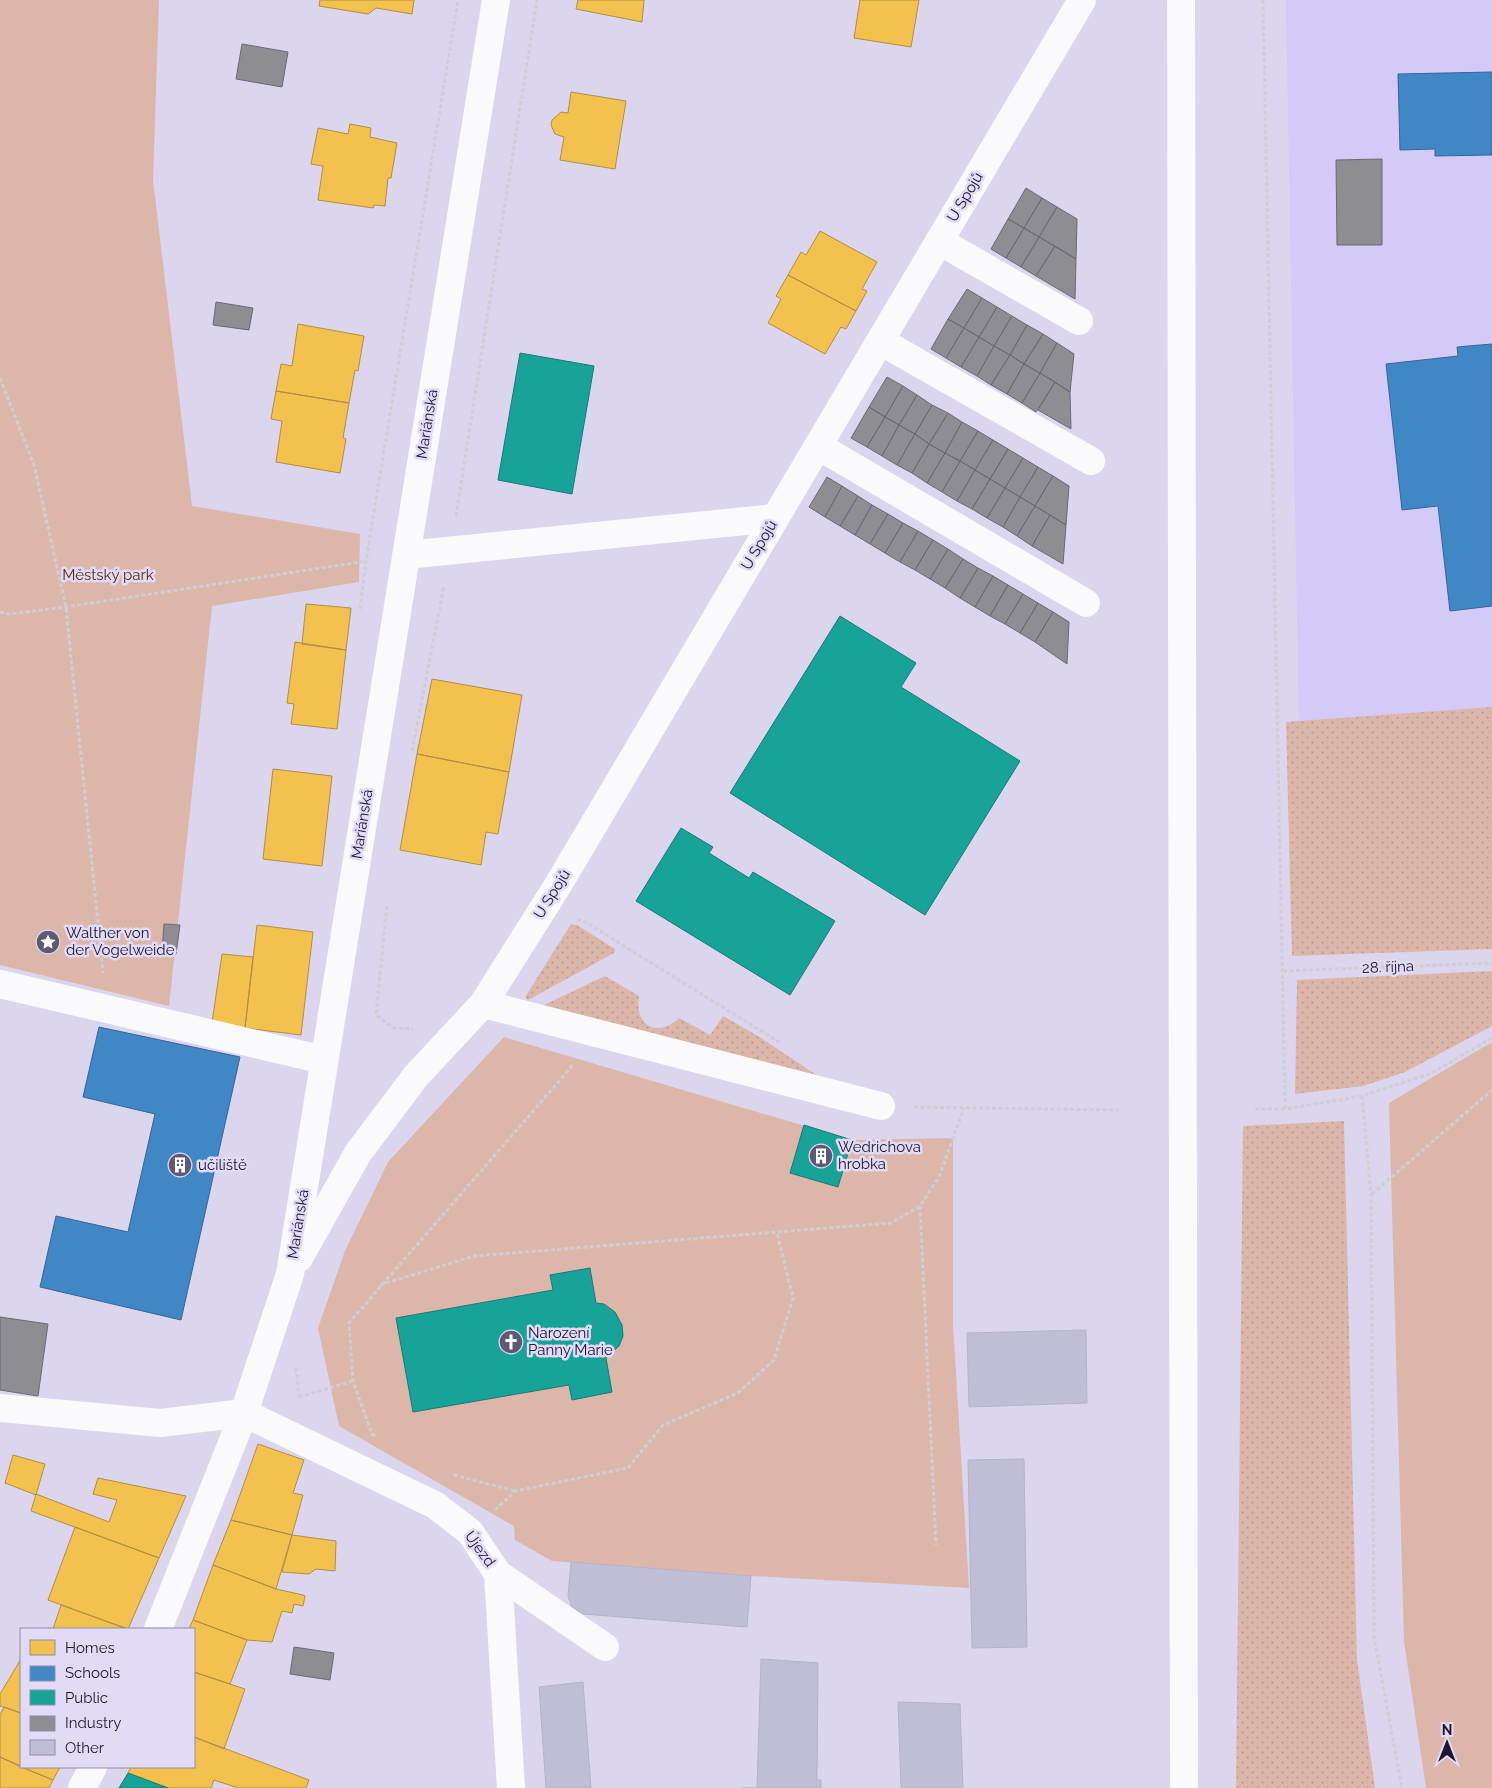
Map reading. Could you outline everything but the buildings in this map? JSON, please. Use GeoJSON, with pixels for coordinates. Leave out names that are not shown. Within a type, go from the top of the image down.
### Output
{"type":"FeatureCollection","features":[{"type":"Feature","properties":{"kind":"street","name":"Mariánská"},"geometry":{"type":"LineString","coordinates":[[158,1628],[244,1413],[290,1274],[496,0]]}},
{"type":"Feature","properties":{"kind":"street","name":"U Spojů"},"geometry":{"type":"LineString","coordinates":[[290,1274],[358,1153],[416,1076],[462,1029],[483,1004],[558,885],[1082,0]]}},
{"type":"Feature","properties":{"kind":"street"},"geometry":{"type":"LineString","coordinates":[[1181,0],[1184,1788]]}},
{"type":"Feature","properties":{"kind":"street"},"geometry":{"type":"LineString","coordinates":[[939,241],[1079,321]]}},
{"type":"Feature","properties":{"kind":"street"},"geometry":{"type":"LineString","coordinates":[[880,341],[1091,461]]}},
{"type":"Feature","properties":{"kind":"street"},"geometry":{"type":"LineString","coordinates":[[818,446],[1086,603]]}},
{"type":"Feature","properties":{"kind":"street"},"geometry":{"type":"LineString","coordinates":[[406,555],[776,518]]}},
{"type":"Feature","properties":{"kind":"street"},"geometry":{"type":"LineString","coordinates":[[0,984],[107,1011],[324,1060]]}},
{"type":"Feature","properties":{"kind":"street"},"geometry":{"type":"LineString","coordinates":[[483,1004],[881,1106]]}},
{"type":"Feature","properties":{"kind":"street"},"geometry":{"type":"LineString","coordinates":[[0,1408],[160,1423],[244,1413]]}},
{"type":"Feature","properties":{"kind":"street","name":"Újezd"},"geometry":{"type":"LineString","coordinates":[[244,1413],[435,1505],[470,1532],[498,1574],[511,1788]]}},
{"type":"Feature","properties":{"kind":"street"},"geometry":{"type":"LineString","coordinates":[[498,1574],[605,1647]]}},
{"type":"Feature","properties":{"kind":"street"},"geometry":{"type":"LineString","coordinates":[[82,1788],[92,1768]]}},
{"type":"Feature","properties":{"kind":"path"},"geometry":{"type":"LineString","coordinates":[[411,756],[450,551],[537,0]]}},
{"type":"Feature","properties":{"kind":"path"},"geometry":{"type":"LineString","coordinates":[[1263,0],[1285,1109]]}},
{"type":"Feature","properties":{"kind":"path"},"geometry":{"type":"LineString","coordinates":[[0,378],[34,465],[66,607],[107,1011]]}},
{"type":"Feature","properties":{"kind":"path"},"geometry":{"type":"LineString","coordinates":[[0,612],[10,614],[66,607],[406,555]]}},
{"type":"Feature","properties":{"kind":"path"},"geometry":{"type":"LineString","coordinates":[[388,901],[376,1015],[394,1028],[437,1031],[462,1029]]}},
{"type":"Feature","properties":{"kind":"path"},"geometry":{"type":"LineString","coordinates":[[574,920],[582,920],[781,1044]]}},
{"type":"Feature","properties":{"kind":"path","name":"28. října"},"geometry":{"type":"LineString","coordinates":[[1283,971],[1492,962]]}},
{"type":"Feature","properties":{"kind":"path"},"geometry":{"type":"LineString","coordinates":[[380,1438],[372,1434],[353,1381],[349,1323],[380,1284],[600,1035]]}},
{"type":"Feature","properties":{"kind":"path"},"geometry":{"type":"LineString","coordinates":[[1255,1109],[1285,1109],[1362,1096],[1432,1073],[1492,1038]]}},
{"type":"Feature","properties":{"kind":"path"},"geometry":{"type":"LineString","coordinates":[[1371,1194],[1492,1090]]}},
{"type":"Feature","properties":{"kind":"path"},"geometry":{"type":"LineString","coordinates":[[1362,1096],[1371,1194],[1374,1638],[1402,1788]]}},
{"type":"Feature","properties":{"kind":"path"},"geometry":{"type":"LineString","coordinates":[[881,1106],[1118,1110]]}},
{"type":"Feature","properties":{"kind":"path"},"geometry":{"type":"LineString","coordinates":[[380,1284],[474,1256],[891,1223],[920,1206],[939,1177],[964,1108]]}},
{"type":"Feature","properties":{"kind":"path"},"geometry":{"type":"LineString","coordinates":[[920,1206],[936,1544]]}},
{"type":"Feature","properties":{"kind":"path"},"geometry":{"type":"LineString","coordinates":[[451,1474],[515,1491],[628,1468],[663,1425],[738,1393],[774,1360],[793,1298],[777,1232]]}},
{"type":"Feature","properties":{"kind":"path"},"geometry":{"type":"LineString","coordinates":[[296,1363],[299,1397],[353,1381]]}},
{"type":"Feature","properties":{"kind":"path"},"geometry":{"type":"LineString","coordinates":[[470,1532],[515,1491]]}},
{"type":"Feature","properties":{"kind":"shaded area"},"geometry":{"type":"Polygon","coordinates":[[[1286,0],[1492,0],[1492,719],[1299,731],[1286,0]]]}},
{"type":"Feature","properties":{"kind":"green space","name":"Městský park"},"geometry":{"type":"Polygon","coordinates":[[[0,0],[159,0],[153,180],[192,506],[360,534],[359,582],[212,606],[169,1006],[0,965],[0,0]]]}},
{"type":"Feature","properties":{"kind":"green space"},"geometry":{"type":"Polygon","coordinates":[[[1492,707],[1492,949],[1292,956],[1286,722],[1492,707]]]}},
{"type":"Feature","properties":{"kind":"green space"},"geometry":{"type":"Polygon","coordinates":[[[571,924],[577,925],[615,949],[614,953],[528,1000],[525,997],[571,924]]]}},
{"type":"Feature","properties":{"kind":"green space"},"geometry":{"type":"Polygon","coordinates":[[[1492,971],[1492,1026],[1405,1072],[1363,1086],[1295,1094],[1297,980],[1492,971]]]}},
{"type":"Feature","properties":{"kind":"green space"},"geometry":{"type":"Polygon","coordinates":[[[605,976],[639,996],[638,1006],[640,1015],[649,1026],[663,1028],[679,1018],[710,1035],[723,1016],[758,1036],[818,1076],[531,1011],[605,976]]]}},
{"type":"Feature","properties":{"kind":"green space"},"geometry":{"type":"Polygon","coordinates":[[[504,1037],[852,1140],[953,1138],[953,1324],[969,1588],[751,1576],[552,1561],[515,1540],[514,1526],[339,1426],[318,1328],[345,1251],[388,1162],[504,1037]]]}},
{"type":"Feature","properties":{"kind":"green space"},"geometry":{"type":"Polygon","coordinates":[[[1492,1042],[1492,1788],[1426,1788],[1404,1641],[1389,1103],[1492,1042]]]}},
{"type":"Feature","properties":{"kind":"green space"},"geometry":{"type":"Polygon","coordinates":[[[1344,1121],[1357,1660],[1375,1788],[1236,1788],[1243,1126],[1344,1121]]]}},
{"type":"Feature","properties":{"kind":"place","name":"Walther von der Vogelweide"},"geometry":{"type":"Point","coordinates":[48,942]}},
{"type":"Feature","properties":{"kind":"place","name":"Wedrichova hrobka"},"geometry":{"type":"Point","coordinates":[821,1156]}},
{"type":"Feature","properties":{"kind":"place","name":"učiliště"},"geometry":{"type":"Point","coordinates":[180,1165]}},
{"type":"Feature","properties":{"kind":"place","name":"Narození Panny Marie"},"geometry":{"type":"Point","coordinates":[511,1342]}}]}
